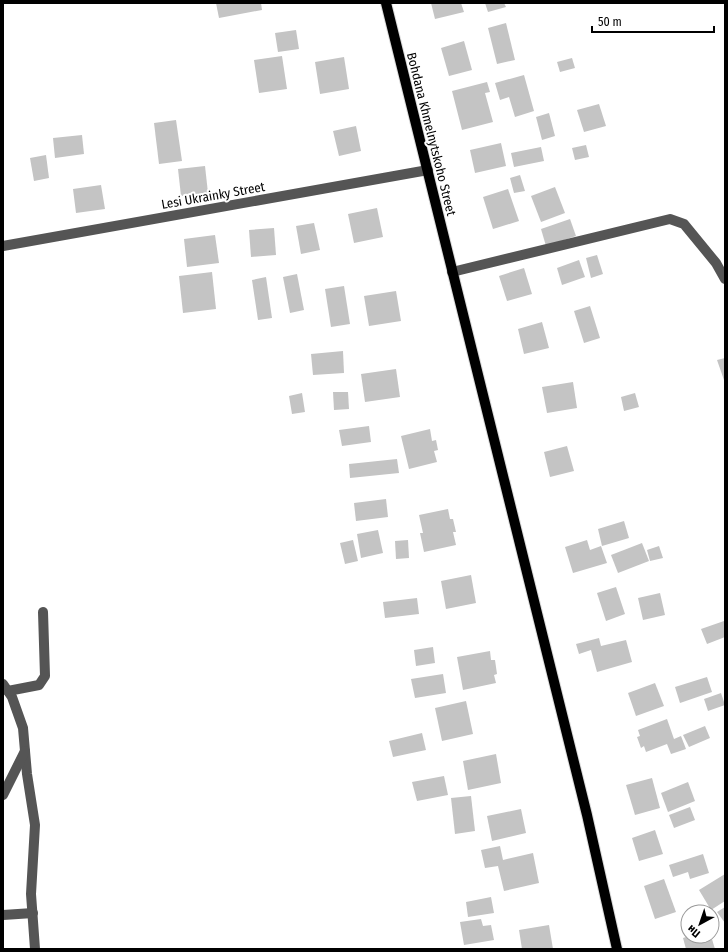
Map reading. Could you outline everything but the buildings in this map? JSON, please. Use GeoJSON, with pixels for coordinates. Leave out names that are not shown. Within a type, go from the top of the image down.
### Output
{"type":"FeatureCollection","features":[{"type":"Feature","properties":{"kind":"main road","name":"Bohdana Khmelnytskoho Street"},"geometry":{"type":"LineString","coordinates":[[386,3],[587,815],[617,949]]}},
{"type":"Feature","properties":{"kind":"street","name":"Lesi Ukrainky Street"},"geometry":{"type":"LineString","coordinates":[[3,246],[428,170]]}},
{"type":"Feature","properties":{"kind":"street"},"geometry":{"type":"LineString","coordinates":[[452,272],[670,220],[684,224],[716,263],[725,279]]}},
{"type":"Feature","properties":{"kind":"street"},"geometry":{"type":"LineString","coordinates":[[5,687],[39,685],[45,676],[44,612]]}},
{"type":"Feature","properties":{"kind":"street"},"geometry":{"type":"LineString","coordinates":[[5,687],[12,697],[23,728],[35,825],[31,894],[35,949]]}},
{"type":"Feature","properties":{"kind":"street"},"geometry":{"type":"LineString","coordinates":[[3,795],[25,751]]}},
{"type":"Feature","properties":{"kind":"street"},"geometry":{"type":"LineString","coordinates":[[3,915],[33,913]]}}]}
